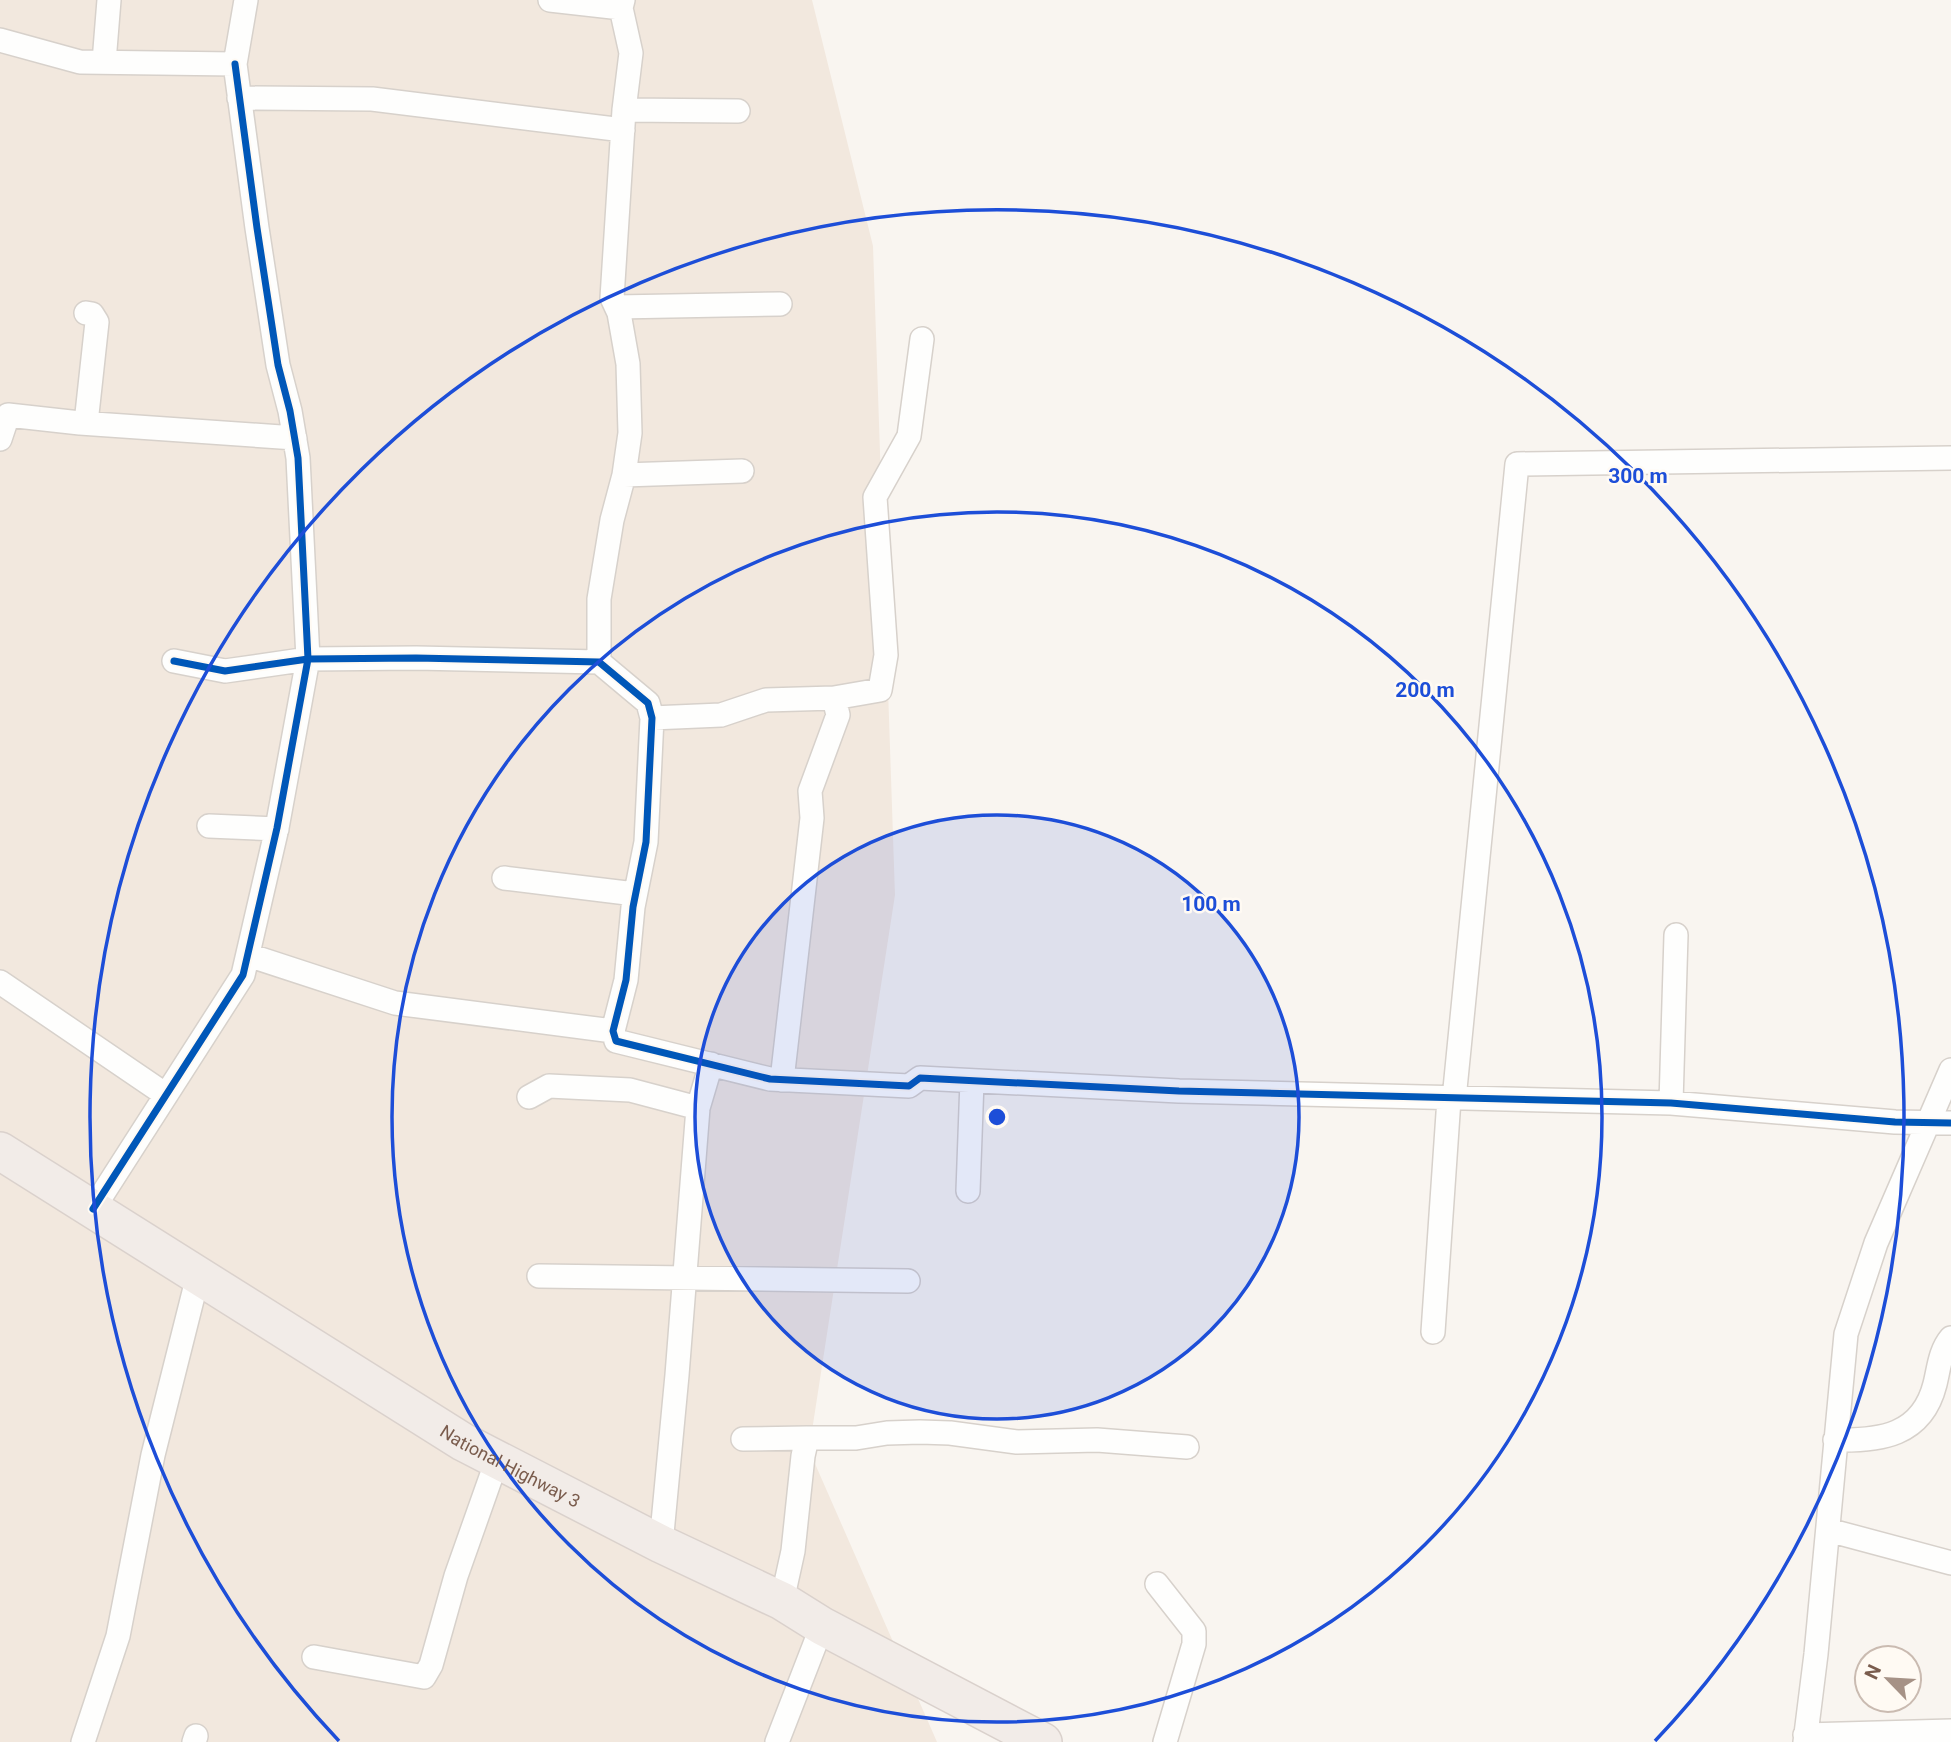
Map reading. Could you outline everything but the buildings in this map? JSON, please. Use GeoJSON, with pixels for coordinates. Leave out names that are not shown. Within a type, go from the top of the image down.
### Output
{"type":"FeatureCollection","features":[{"type":"Feature","properties":{"kind":"highway","name":"National Highway 3"},"geometry":{"type":"LineString","coordinates":[[0,1151],[463,1443],[661,1544],[782,1601],[822,1626],[1043,1742]]}},
{"type":"Feature","properties":{"kind":"street"},"geometry":{"type":"LineString","coordinates":[[104,62],[109,0]]}},
{"type":"Feature","properties":{"kind":"street"},"geometry":{"type":"LineString","coordinates":[[93,1209],[243,975],[277,829],[308,659],[298,458],[278,365],[235,64],[246,0]]}},
{"type":"Feature","properties":{"kind":"street"},"geometry":{"type":"LineString","coordinates":[[550,0],[622,4],[631,53],[623,120],[612,298],[617,307],[628,364],[630,433],[624,475],[611,520],[598,599],[599,663]]}},
{"type":"Feature","properties":{"kind":"street"},"geometry":{"type":"LineString","coordinates":[[0,40],[80,62],[235,64]]}},
{"type":"Feature","properties":{"kind":"street"},"geometry":{"type":"LineString","coordinates":[[239,98],[372,99],[623,120],[738,111]]}},
{"type":"Feature","properties":{"kind":"street"},"geometry":{"type":"LineString","coordinates":[[617,307],[780,304]]}},
{"type":"Feature","properties":{"kind":"street"},"geometry":{"type":"LineString","coordinates":[[86,313],[92,314],[97,322],[86,423]]}},
{"type":"Feature","properties":{"kind":"street"},"geometry":{"type":"LineString","coordinates":[[652,718],[721,715],[766,700],[834,698],[880,690],[886,655],[875,497],[909,436],[922,339]]}},
{"type":"Feature","properties":{"kind":"street"},"geometry":{"type":"LineString","coordinates":[[0,439],[4,414],[86,423],[295,438]]}},
{"type":"Feature","properties":{"kind":"street"},"geometry":{"type":"LineString","coordinates":[[1433,1332],[1452,1099],[1517,464],[1951,458]]}},
{"type":"Feature","properties":{"kind":"street"},"geometry":{"type":"LineString","coordinates":[[624,475],[742,471]]}},
{"type":"Feature","properties":{"kind":"street"},"geometry":{"type":"LineString","coordinates":[[174,661],[225,671],[308,659],[416,658],[599,663],[648,703],[652,718],[646,842],[635,894],[626,980],[612,1031],[616,1041],[782,1080],[909,1086],[920,1078],[1179,1091],[1671,1103],[1951,1123]]}},
{"type":"Feature","properties":{"kind":"street"},"geometry":{"type":"LineString","coordinates":[[782,1080],[812,818],[810,791],[838,715],[834,698]]}},
{"type":"Feature","properties":{"kind":"street"},"geometry":{"type":"LineString","coordinates":[[209,826],[277,829]]}},
{"type":"Feature","properties":{"kind":"street"},"geometry":{"type":"LineString","coordinates":[[504,878],[635,894]]}},
{"type":"Feature","properties":{"kind":"street"},"geometry":{"type":"LineString","coordinates":[[1671,1103],[1676,935]]}},
{"type":"Feature","properties":{"kind":"street"},"geometry":{"type":"LineString","coordinates":[[248,955],[395,1003],[612,1031]]}},
{"type":"Feature","properties":{"kind":"street"},"geometry":{"type":"LineString","coordinates":[[0,982],[166,1095]]}},
{"type":"Feature","properties":{"kind":"street"},"geometry":{"type":"LineString","coordinates":[[661,1544],[698,1108],[711,1064]]}},
{"type":"Feature","properties":{"kind":"street"},"geometry":{"type":"LineString","coordinates":[[1951,1070],[1876,1243],[1846,1334],[1805,1739],[1951,1731]]}},
{"type":"Feature","properties":{"kind":"street"},"geometry":{"type":"LineString","coordinates":[[968,1191],[972,1081]]}},
{"type":"Feature","properties":{"kind":"street"},"geometry":{"type":"LineString","coordinates":[[529,1097],[549,1086],[630,1090],[698,1108]]}},
{"type":"Feature","properties":{"kind":"street"},"geometry":{"type":"LineString","coordinates":[[83,1742],[118,1636],[153,1455],[198,1276]]}},
{"type":"Feature","properties":{"kind":"street"},"geometry":{"type":"LineString","coordinates":[[539,1276],[908,1281]]}},
{"type":"Feature","properties":{"kind":"street"},"geometry":{"type":"LineString","coordinates":[[1835,1440],[1870,1441],[1897,1434],[1918,1416],[1933,1395],[1942,1349],[1951,1338]]}},
{"type":"Feature","properties":{"kind":"street"},"geometry":{"type":"LineString","coordinates":[[743,1439],[856,1438],[920,1432],[1017,1442],[1097,1440],[1186,1447]]}},
{"type":"Feature","properties":{"kind":"street"},"geometry":{"type":"LineString","coordinates":[[782,1601],[793,1552],[807,1438]]}},
{"type":"Feature","properties":{"kind":"street"},"geometry":{"type":"LineString","coordinates":[[314,1657],[424,1677],[431,1665],[456,1576],[497,1460]]}},
{"type":"Feature","properties":{"kind":"street"},"geometry":{"type":"LineString","coordinates":[[1828,1530],[1951,1563]]}},
{"type":"Feature","properties":{"kind":"street"},"geometry":{"type":"LineString","coordinates":[[1157,1584],[1194,1631],[1195,1644],[1165,1742]]}},
{"type":"Feature","properties":{"kind":"street"},"geometry":{"type":"LineString","coordinates":[[777,1742],[822,1626]]}},
{"type":"Feature","properties":{"kind":"shaded area"},"geometry":{"type":"Polygon","coordinates":[[[0,0],[812,0],[873,246],[895,895],[809,1450],[937,1742],[0,1742],[0,0]]]}},
{"type":"Feature","properties":{"kind":"cycle path"},"geometry":{"type":"LineString","coordinates":[[93,1209],[243,975],[277,828],[308,659],[298,458],[278,365],[235,64]]}},
{"type":"Feature","properties":{"kind":"cycle path"},"geometry":{"type":"LineString","coordinates":[[174,661],[225,671],[308,659],[416,658],[599,662],[648,703],[652,718],[646,842],[633,907],[626,980],[613,1031],[616,1041],[770,1079],[909,1086],[920,1078],[1179,1091],[1671,1103],[1895,1122],[1951,1123]]}}]}
